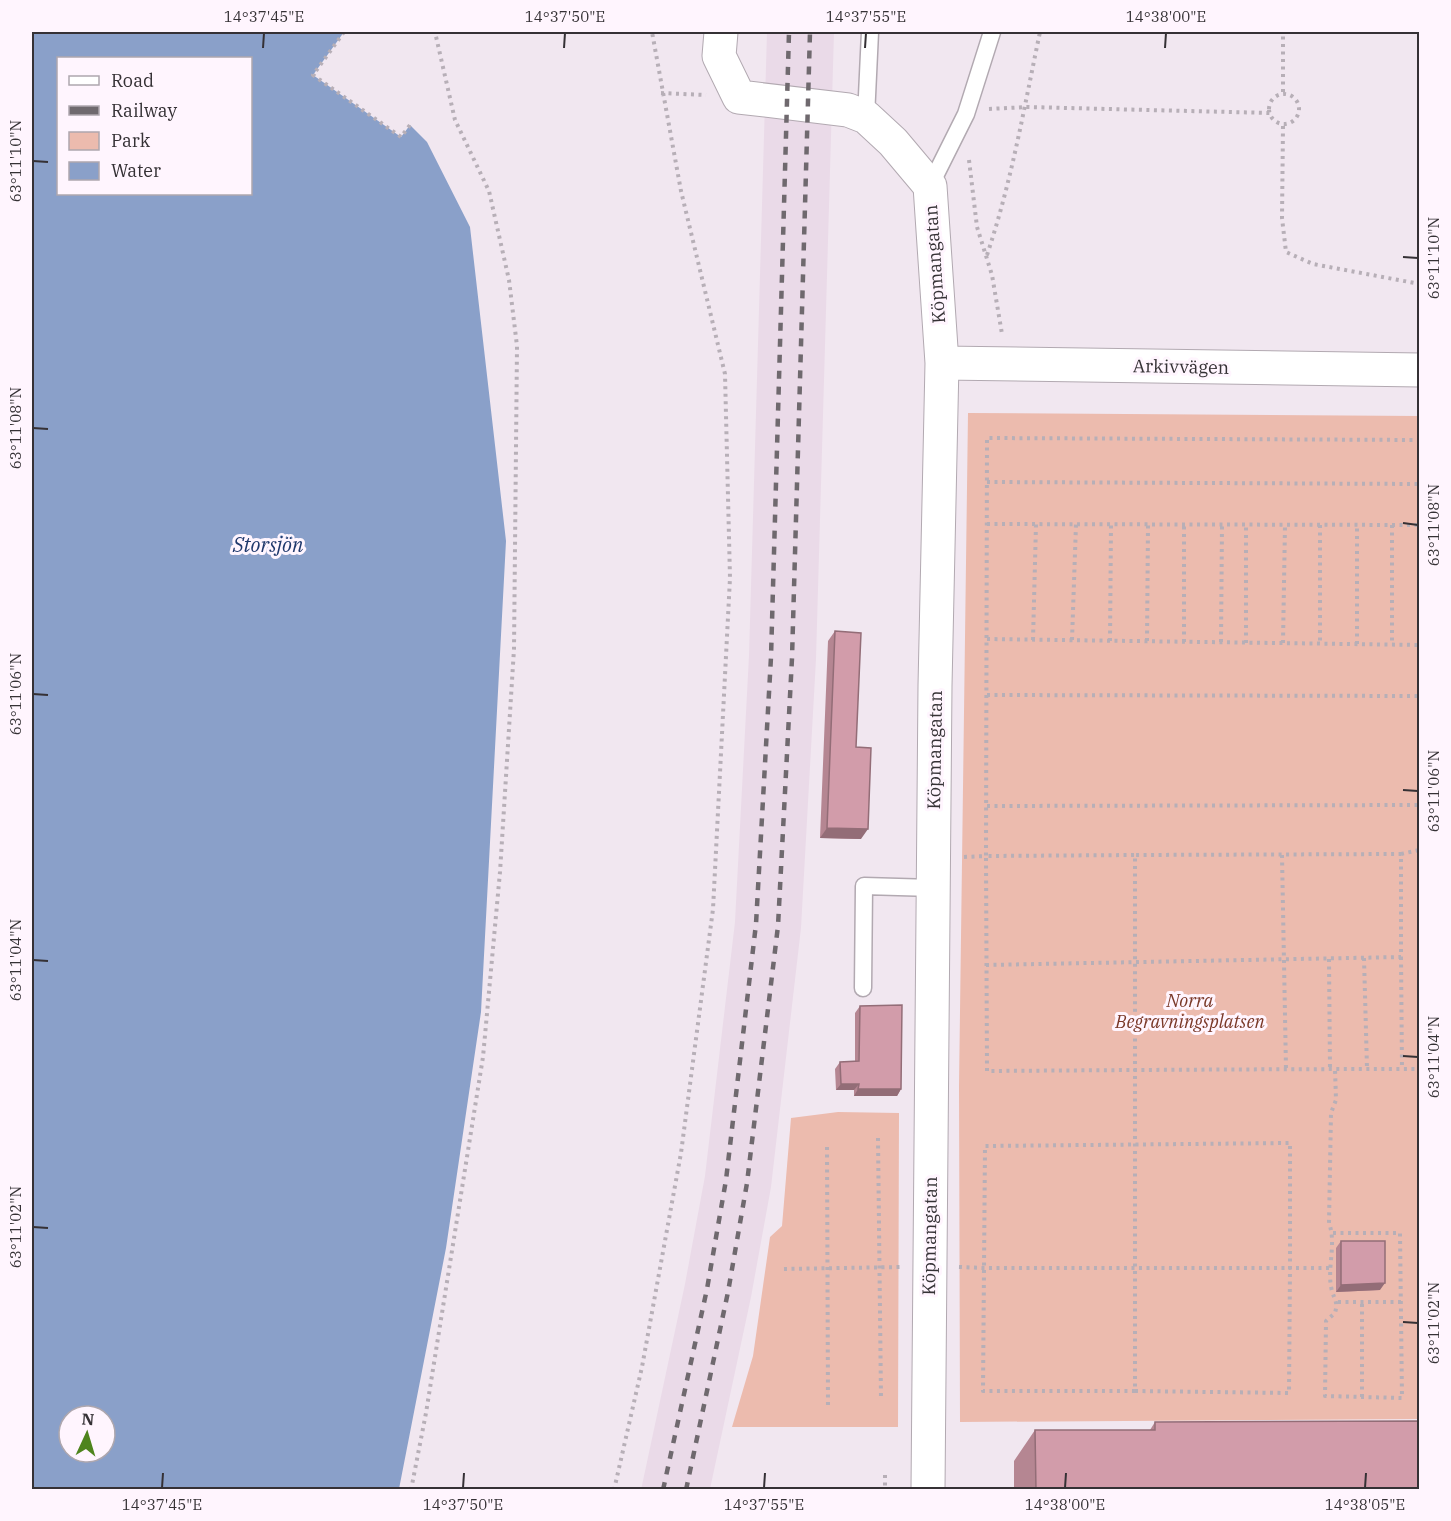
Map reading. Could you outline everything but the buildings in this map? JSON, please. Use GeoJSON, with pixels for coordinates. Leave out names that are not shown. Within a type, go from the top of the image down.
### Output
{"type":"FeatureCollection","features":[{"type":"Feature","properties":{"kind":"street"},"geometry":{"type":"LineString","coordinates":[[721,32],[719,56],[739,97]]}},
{"type":"Feature","properties":{"kind":"street","name":"Köpmangatan"},"geometry":{"type":"LineString","coordinates":[[739,97],[848,110],[866,117],[892,142],[930,186],[942,363],[928,1490]]}},
{"type":"Feature","properties":{"kind":"street","name":"Arkivvägen"},"geometry":{"type":"LineString","coordinates":[[942,363],[1419,370]]}},
{"type":"Feature","properties":{"kind":"lane"},"geometry":{"type":"LineString","coordinates":[[866,117],[870,32]]}},
{"type":"Feature","properties":{"kind":"lane"},"geometry":{"type":"LineString","coordinates":[[930,186],[966,114],[992,32]]}},
{"type":"Feature","properties":{"kind":"lane"},"geometry":{"type":"LineString","coordinates":[[863,988],[864,886],[934,873]]}},
{"type":"Feature","properties":{"kind":"path"},"geometry":{"type":"LineString","coordinates":[[344,32],[313,75],[401,137],[410,125]]}},
{"type":"Feature","properties":{"kind":"path"},"geometry":{"type":"LineString","coordinates":[[411,1490],[426,1413],[483,1057],[500,872],[514,649],[517,346],[509,280],[489,191],[454,120],[435,32]]}},
{"type":"Feature","properties":{"kind":"path"},"geometry":{"type":"LineString","coordinates":[[614,1490],[642,1367],[681,1154],[713,909],[730,578],[725,374],[681,191],[652,32]]}},
{"type":"Feature","properties":{"kind":"path"},"geometry":{"type":"LineString","coordinates":[[986,255],[1002,210],[1027,107],[1040,32]]}},
{"type":"Feature","properties":{"kind":"path"},"geometry":{"type":"LineString","coordinates":[[1283,32],[1283,92]]}},
{"type":"Feature","properties":{"kind":"path"},"geometry":{"type":"LineString","coordinates":[[1270,113],[1270,104],[1275,95],[1283,92],[1292,96],[1298,110],[1296,118],[1290,124],[1283,126]]}},
{"type":"Feature","properties":{"kind":"path"},"geometry":{"type":"LineString","coordinates":[[662,93],[739,97]]}},
{"type":"Feature","properties":{"kind":"path"},"geometry":{"type":"LineString","coordinates":[[1004,364],[1002,333],[986,255],[977,227],[966,114],[997,108],[1270,113],[1283,126],[1282,218],[1286,252],[1313,264],[1419,284]]}},
{"type":"Feature","properties":{"kind":"path"},"geometry":{"type":"LineString","coordinates":[[1419,440],[987,438],[986,856],[987,1071],[1419,1069]]}},
{"type":"Feature","properties":{"kind":"path"},"geometry":{"type":"LineString","coordinates":[[987,482],[1419,484]]}},
{"type":"Feature","properties":{"kind":"path"},"geometry":{"type":"LineString","coordinates":[[987,524],[1419,525]]}},
{"type":"Feature","properties":{"kind":"path"},"geometry":{"type":"LineString","coordinates":[[1033,640],[1036,524]]}},
{"type":"Feature","properties":{"kind":"path"},"geometry":{"type":"LineString","coordinates":[[1072,640],[1076,524]]}},
{"type":"Feature","properties":{"kind":"path"},"geometry":{"type":"LineString","coordinates":[[1110,641],[1111,524]]}},
{"type":"Feature","properties":{"kind":"path"},"geometry":{"type":"LineString","coordinates":[[1146,641],[1148,525]]}},
{"type":"Feature","properties":{"kind":"path"},"geometry":{"type":"LineString","coordinates":[[1184,525],[1184,642]]}},
{"type":"Feature","properties":{"kind":"path"},"geometry":{"type":"LineString","coordinates":[[1221,642],[1222,525]]}},
{"type":"Feature","properties":{"kind":"path"},"geometry":{"type":"LineString","coordinates":[[1246,525],[1246,643]]}},
{"type":"Feature","properties":{"kind":"path"},"geometry":{"type":"LineString","coordinates":[[1283,643],[1285,525]]}},
{"type":"Feature","properties":{"kind":"path"},"geometry":{"type":"LineString","coordinates":[[1320,525],[1320,644]]}},
{"type":"Feature","properties":{"kind":"path"},"geometry":{"type":"LineString","coordinates":[[1357,525],[1357,644]]}},
{"type":"Feature","properties":{"kind":"path"},"geometry":{"type":"LineString","coordinates":[[1392,525],[1392,645]]}},
{"type":"Feature","properties":{"kind":"path"},"geometry":{"type":"LineString","coordinates":[[987,639],[1419,645]]}},
{"type":"Feature","properties":{"kind":"path"},"geometry":{"type":"LineString","coordinates":[[987,694],[1419,696]]}},
{"type":"Feature","properties":{"kind":"path"},"geometry":{"type":"LineString","coordinates":[[934,873],[986,856],[1401,854],[1419,850],[1419,738]]}},
{"type":"Feature","properties":{"kind":"path"},"geometry":{"type":"LineString","coordinates":[[987,806],[1419,805]]}},
{"type":"Feature","properties":{"kind":"path"},"geometry":{"type":"LineString","coordinates":[[1401,854],[1402,1069]]}},
{"type":"Feature","properties":{"kind":"path"},"geometry":{"type":"LineString","coordinates":[[1135,855],[1135,1391]]}},
{"type":"Feature","properties":{"kind":"path"},"geometry":{"type":"LineString","coordinates":[[1282,855],[1286,1069]]}},
{"type":"Feature","properties":{"kind":"path"},"geometry":{"type":"LineString","coordinates":[[986,965],[1401,957]]}},
{"type":"Feature","properties":{"kind":"path"},"geometry":{"type":"LineString","coordinates":[[1364,958],[1367,1069]]}},
{"type":"Feature","properties":{"kind":"path"},"geometry":{"type":"LineString","coordinates":[[1329,959],[1332,1069],[1336,1101],[1331,1113],[1330,1124],[1329,1223],[1333,1233],[1331,1290],[1338,1302],[1335,1313],[1326,1321],[1325,1396],[1402,1398],[1400,1233],[1333,1233]]}},
{"type":"Feature","properties":{"kind":"path"},"geometry":{"type":"LineString","coordinates":[[878,1138],[881,1400]]}},
{"type":"Feature","properties":{"kind":"path"},"geometry":{"type":"LineString","coordinates":[[1290,1143],[1289,1392],[983,1391],[985,1146],[1135,1144],[1290,1143]]}},
{"type":"Feature","properties":{"kind":"path"},"geometry":{"type":"LineString","coordinates":[[827,1147],[828,1405]]}},
{"type":"Feature","properties":{"kind":"path"},"geometry":{"type":"LineString","coordinates":[[784,1269],[1332,1268]]}},
{"type":"Feature","properties":{"kind":"path"},"geometry":{"type":"LineString","coordinates":[[1338,1302],[1401,1302]]}},
{"type":"Feature","properties":{"kind":"path"},"geometry":{"type":"LineString","coordinates":[[1362,1302],[1362,1397]]}},
{"type":"Feature","properties":{"kind":"path"},"geometry":{"type":"LineString","coordinates":[[885,1474],[885,1490]]}},
{"type":"Feature","properties":{"kind":"shaded area"},"geometry":{"type":"Polygon","coordinates":[[[767,32],[834,32],[816,659],[801,928],[771,1187],[751,1297],[710,1489],[641,1490],[685,1284],[705,1176],[735,922],[749,656],[767,32]]]}},
{"type":"Feature","properties":{"kind":"green space","name":"Norra Begravningsplatsen"},"geometry":{"type":"Polygon","coordinates":[[[968,413],[1419,416],[1419,1419],[960,1422],[959,1087],[968,413]]]}},
{"type":"Feature","properties":{"kind":"green space"},"geometry":{"type":"Polygon","coordinates":[[[838,1112],[899,1113],[898,1427],[732,1427],[753,1356],[770,1237],[782,1226],[791,1118],[838,1112]]]}},
{"type":"Feature","properties":{"kind":"water","name":"Storsjön"},"geometry":{"type":"Polygon","coordinates":[[[32,32],[344,32],[313,75],[401,137],[410,125],[427,142],[470,227],[506,541],[481,1012],[446,1248],[399,1489],[32,1489],[32,32]]]}},
{"type":"Feature","properties":{"kind":"railway"},"geometry":{"type":"LineString","coordinates":[[663,1490],[707,1289],[726,1180],[756,924],[771,657],[789,32]]}},
{"type":"Feature","properties":{"kind":"railway"},"geometry":{"type":"LineString","coordinates":[[686,1490],[728,1292],[747,1183],[778,926],[792,658],[810,32]]}}]}
